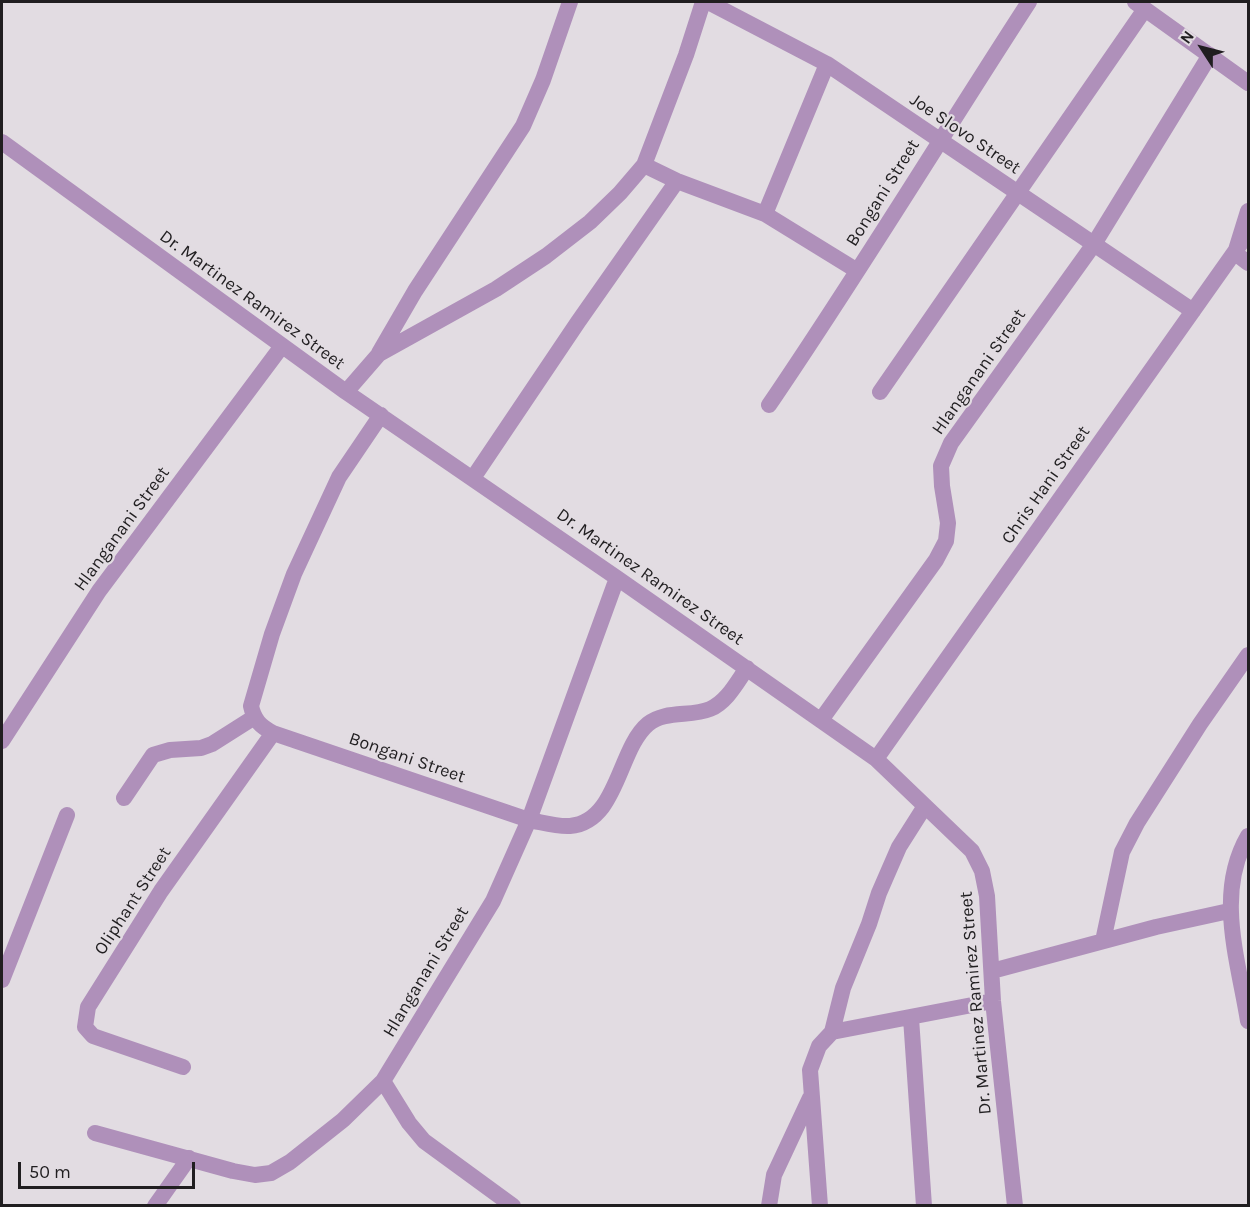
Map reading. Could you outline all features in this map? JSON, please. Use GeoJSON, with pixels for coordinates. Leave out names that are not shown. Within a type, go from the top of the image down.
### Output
{"type":"FeatureCollection","features":[{"type":"Feature","properties":{"kind":"street"},"geometry":{"type":"LineString","coordinates":[[346,392],[379,354],[415,291],[522,126],[543,80],[570,2]]}},
{"type":"Feature","properties":{"kind":"street"},"geometry":{"type":"LineString","coordinates":[[379,354],[496,289],[546,256],[590,222],[620,193],[644,165],[686,56],[703,2]]}},
{"type":"Feature","properties":{"kind":"street","name":"Joe Slovo Street"},"geometry":{"type":"LineString","coordinates":[[708,2],[827,64],[1193,311]]}},
{"type":"Feature","properties":{"kind":"street","name":"Bongani Street"},"geometry":{"type":"LineString","coordinates":[[769,405],[888,224],[939,140],[1029,2]]}},
{"type":"Feature","properties":{"kind":"street"},"geometry":{"type":"LineString","coordinates":[[880,392],[1019,194],[1140,5],[1248,83]]}},
{"type":"Feature","properties":{"kind":"street","name":"Hlanganani Street"},"geometry":{"type":"LineString","coordinates":[[821,720],[936,560],[946,541],[948,524],[941,466],[951,443],[1094,244],[1210,55]]}},
{"type":"Feature","properties":{"kind":"street"},"geometry":{"type":"LineString","coordinates":[[765,214],[827,64]]}},
{"type":"Feature","properties":{"kind":"street","name":"Dr. Martinez Ramirez Street"},"geometry":{"type":"LineString","coordinates":[[2,142],[346,392],[876,759],[972,851],[982,871],[987,896],[993,1001],[1015,1206]]}},
{"type":"Feature","properties":{"kind":"street"},"geometry":{"type":"LineString","coordinates":[[644,165],[677,181],[765,214],[856,270]]}},
{"type":"Feature","properties":{"kind":"street"},"geometry":{"type":"LineString","coordinates":[[473,478],[677,181]]}},
{"type":"Feature","properties":{"kind":"street"},"geometry":{"type":"LineString","coordinates":[[1248,212],[1235,253],[1248,263]]}},
{"type":"Feature","properties":{"kind":"street","name":"Chris Hani Street"},"geometry":{"type":"LineString","coordinates":[[876,759],[1248,233]]}},
{"type":"Feature","properties":{"kind":"street","name":"Hlanganani Street"},"geometry":{"type":"LineString","coordinates":[[2,741],[99,591],[282,346]]}},
{"type":"Feature","properties":{"kind":"street"},"geometry":{"type":"LineString","coordinates":[[273,733],[253,718],[251,706],[259,675],[294,574],[339,477],[381,415]]}},
{"type":"Feature","properties":{"kind":"street","name":"Hlanganani Street"},"geometry":{"type":"LineString","coordinates":[[95,1133],[255,1175],[272,1173],[290,1162],[343,1120],[383,1080],[493,901],[529,820],[617,578]]}},
{"type":"Feature","properties":{"kind":"street"},"geometry":{"type":"LineString","coordinates":[[1103,941],[1122,852],[1137,823],[1200,724],[1248,655]]}},
{"type":"Feature","properties":{"kind":"street","name":"Bongani Street"},"geometry":{"type":"LineString","coordinates":[[273,733],[529,820],[570,826],[590,819],[602,807],[637,738],[649,723],[664,716],[712,709],[726,698],[747,668]]}},
{"type":"Feature","properties":{"kind":"street"},"geometry":{"type":"LineString","coordinates":[[124,798],[153,755],[170,750],[201,748],[212,744],[253,718]]}},
{"type":"Feature","properties":{"kind":"street","name":"Oliphant Street"},"geometry":{"type":"LineString","coordinates":[[183,1067],[93,1036],[85,1027],[88,1007],[161,891],[273,733]]}},
{"type":"Feature","properties":{"kind":"street"},"geometry":{"type":"LineString","coordinates":[[820,1206],[810,1096],[810,1070],[819,1046],[832,1032],[843,988],[899,847],[925,806]]}},
{"type":"Feature","properties":{"kind":"street"},"geometry":{"type":"LineString","coordinates":[[2,980],[67,815]]}},
{"type":"Feature","properties":{"kind":"street"},"geometry":{"type":"LineString","coordinates":[[1248,836],[1241,848],[1231,879],[1229,911],[1248,1021]]}},
{"type":"Feature","properties":{"kind":"street"},"geometry":{"type":"LineString","coordinates":[[992,971],[1103,941],[1229,911]]}},
{"type":"Feature","properties":{"kind":"street"},"geometry":{"type":"LineString","coordinates":[[832,1032],[993,1001]]}},
{"type":"Feature","properties":{"kind":"street"},"geometry":{"type":"LineString","coordinates":[[911,1018],[924,1206]]}},
{"type":"Feature","properties":{"kind":"street"},"geometry":{"type":"LineString","coordinates":[[383,1080],[409,1123],[424,1141],[513,1206]]}},
{"type":"Feature","properties":{"kind":"street"},"geometry":{"type":"LineString","coordinates":[[769,1206],[774,1175],[810,1096]]}},
{"type":"Feature","properties":{"kind":"street"},"geometry":{"type":"LineString","coordinates":[[155,1206],[189,1158]]}}]}
